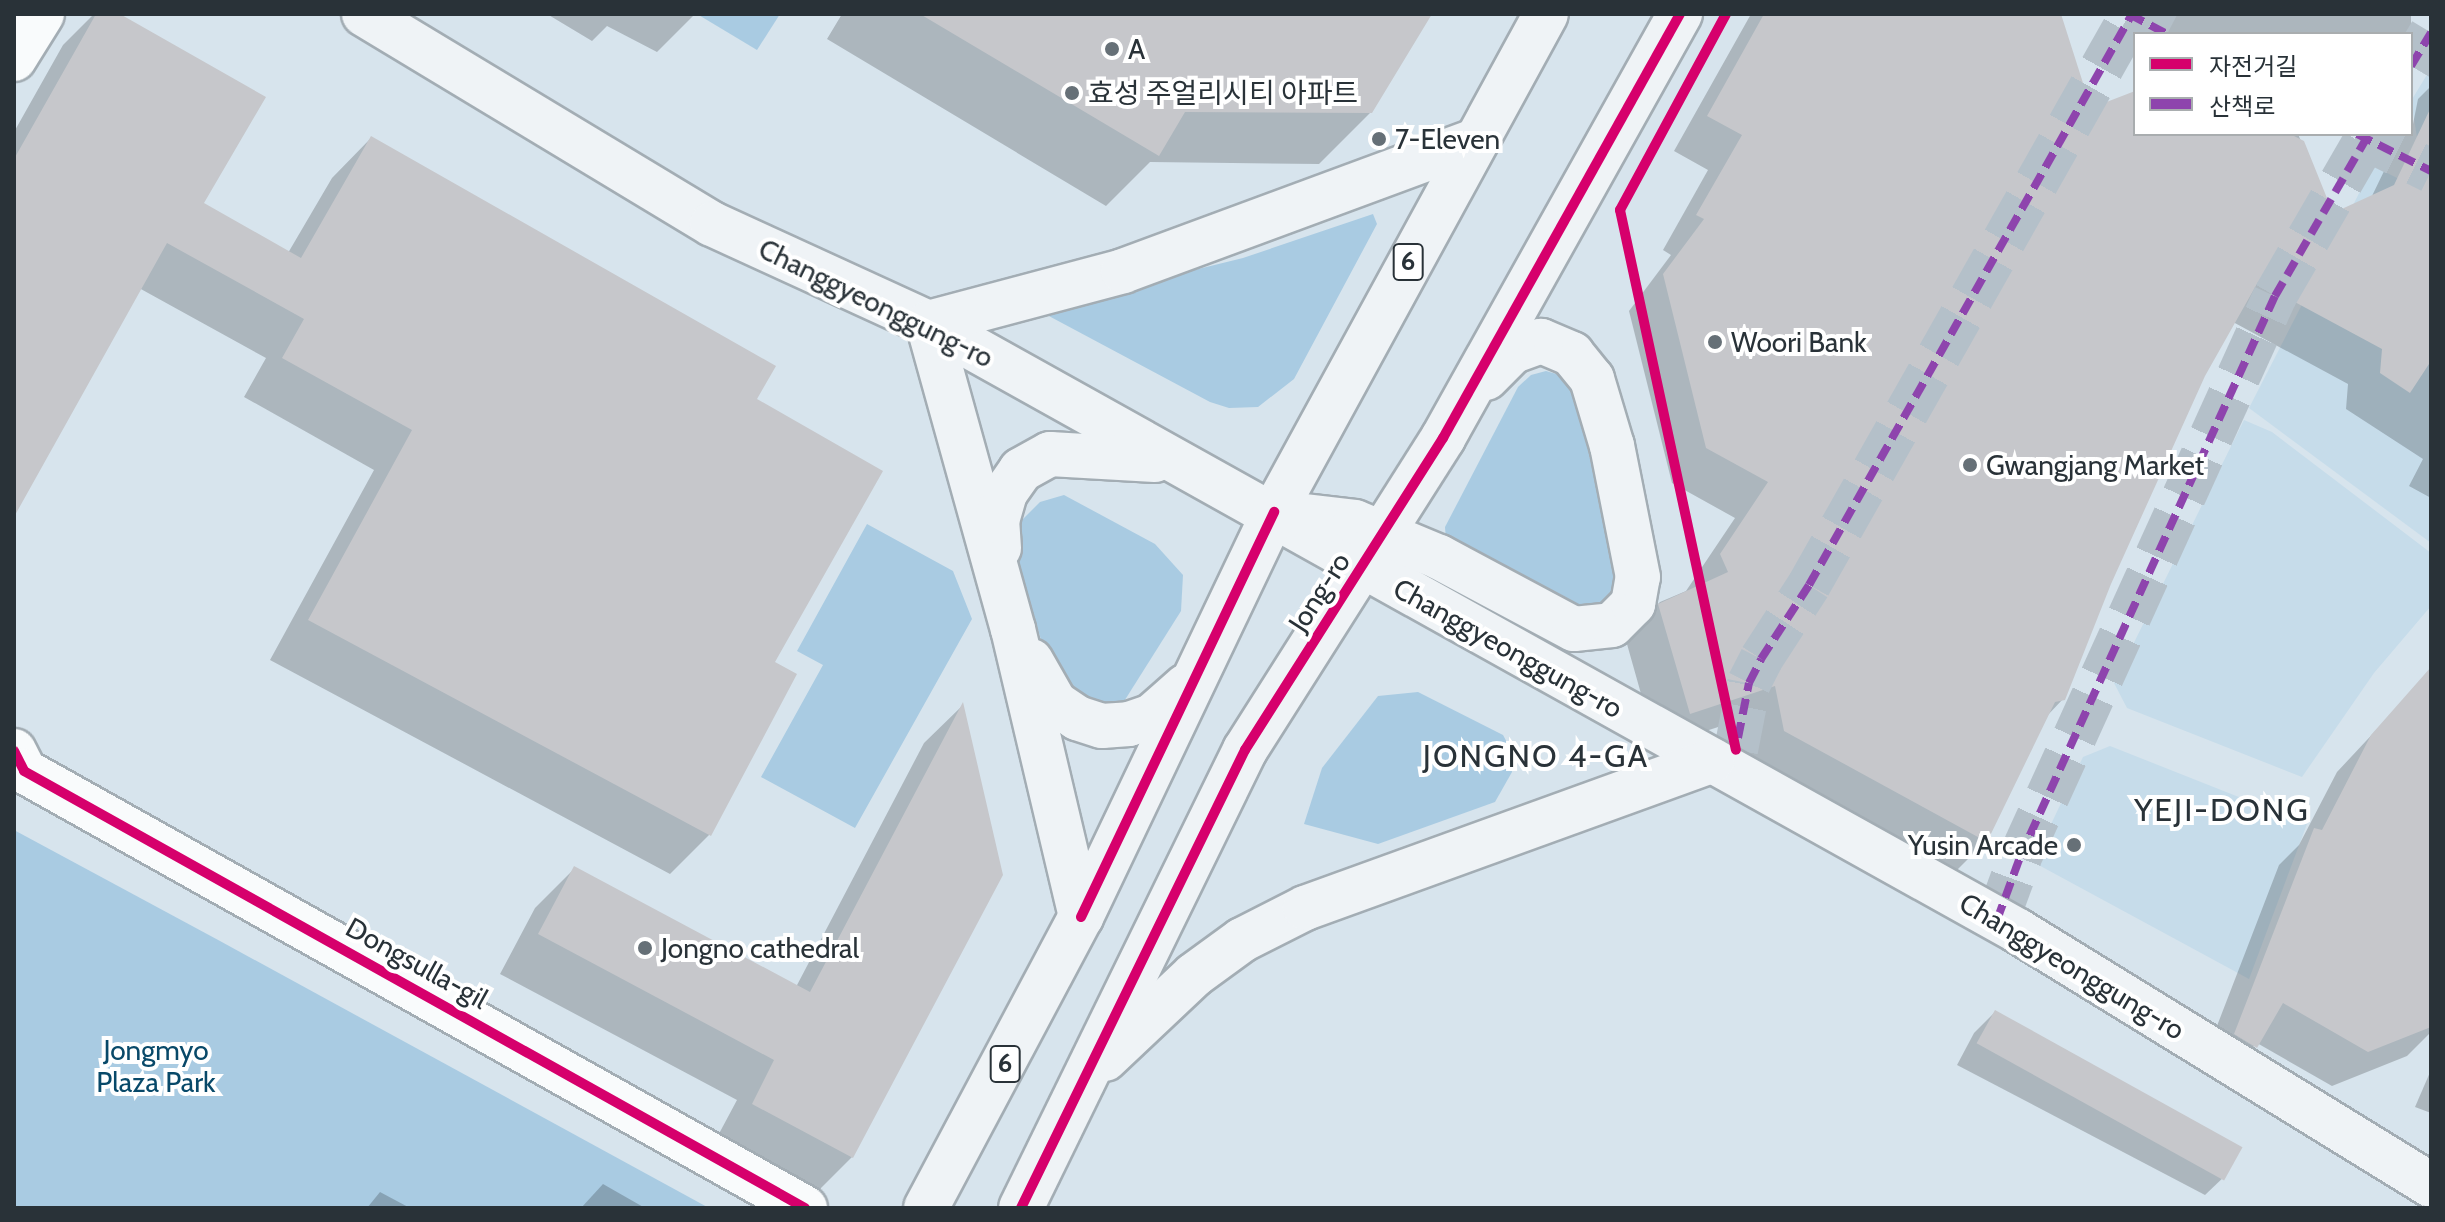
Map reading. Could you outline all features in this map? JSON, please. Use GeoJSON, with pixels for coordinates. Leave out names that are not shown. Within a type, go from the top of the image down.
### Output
{"type":"FeatureCollection","features":[{"type":"Feature","properties":{"kind":"main road","name":"Changgyeonggung-ro"},"geometry":{"type":"LineString","coordinates":[[364,14],[712,224],[928,323],[1180,464],[1274,512],[1374,551],[1712,761],[2018,931],[2431,1185]]}},
{"type":"Feature","properties":{"kind":"main road","name":"6"},"geometry":{"type":"LineString","coordinates":[[926,1208],[1081,917],[1190,682],[1274,512],[1546,14]]}},
{"type":"Feature","properties":{"kind":"main road","name":"Jong-ro"},"geometry":{"type":"LineString","coordinates":[[1021,1208],[1091,1071],[1145,950],[1245,750],[1443,438],[1680,14]]}},
{"type":"Feature","properties":{"kind":"main road"},"geometry":{"type":"LineString","coordinates":[[1081,917],[1013,629],[928,323],[1123,271],[1475,141]]}},
{"type":"Feature","properties":{"kind":"main road"},"geometry":{"type":"LineString","coordinates":[[1374,551],[1439,557],[1574,629],[1612,625],[1633,604],[1638,577],[1612,446],[1592,379],[1572,354],[1541,341],[1513,351],[1443,438]]}},
{"type":"Feature","properties":{"kind":"main road"},"geometry":{"type":"LineString","coordinates":[[1180,464],[1116,454],[1050,454],[1021,470],[1005,493],[997,541],[1033,667],[1055,703],[1090,722],[1129,724],[1152,716],[1190,682]]}},
{"type":"Feature","properties":{"kind":"main road"},"geometry":{"type":"LineString","coordinates":[[1091,1071],[1194,975],[1242,940],[1305,908],[1712,761]]}},
{"type":"Feature","properties":{"kind":"street"},"geometry":{"type":"LineString","coordinates":[[14,59],[42,14]]}},
{"type":"Feature","properties":{"kind":"street","name":"Dongsulla-gil"},"geometry":{"type":"LineString","coordinates":[[14,751],[24,771],[805,1208]]}},
{"type":"Feature","properties":{"kind":"shaded area"},"geometry":{"type":"Polygon","coordinates":[[[2431,68],[2431,145],[2417,137],[2413,98],[2431,68]]]}},
{"type":"Feature","properties":{"kind":"shaded area"},"geometry":{"type":"Polygon","coordinates":[[[2373,166],[2431,195],[2431,543],[2249,408],[2373,166]]]}},
{"type":"Feature","properties":{"kind":"shaded area"},"geometry":{"type":"Polygon","coordinates":[[[2244,420],[2272,432],[2431,553],[2431,606],[2374,673],[2302,777],[2127,708],[2114,683],[2244,420]]]}},
{"type":"Feature","properties":{"kind":"shaded area"},"geometry":{"type":"Polygon","coordinates":[[[2110,746],[2307,824],[2249,979],[2033,862],[2083,757],[2110,746]]]}},
{"type":"Feature","properties":{"kind":"green space"},"geometry":{"type":"Polygon","coordinates":[[[697,14],[780,14],[757,50],[697,14]]]}},
{"type":"Feature","properties":{"kind":"green space"},"geometry":{"type":"Polygon","coordinates":[[[1373,214],[1377,224],[1294,379],[1258,407],[1229,408],[1210,402],[1047,315],[1048,306],[1243,258],[1373,214]]]}},
{"type":"Feature","properties":{"kind":"green space"},"geometry":{"type":"Polygon","coordinates":[[[1546,371],[1563,376],[1577,397],[1615,576],[1609,601],[1592,614],[1446,541],[1445,527],[1518,387],[1531,375],[1546,371]]]}},
{"type":"Feature","properties":{"kind":"green space"},"geometry":{"type":"Polygon","coordinates":[[[1064,495],[1155,544],[1183,575],[1181,611],[1123,703],[1084,706],[1050,670],[1019,566],[1019,523],[1040,502],[1064,495]]]}},
{"type":"Feature","properties":{"kind":"green space"},"geometry":{"type":"Polygon","coordinates":[[[867,524],[953,571],[972,619],[855,828],[761,777],[823,665],[797,651],[867,524]]]}},
{"type":"Feature","properties":{"kind":"green space"},"geometry":{"type":"Polygon","coordinates":[[[1418,692],[1503,735],[1511,750],[1512,772],[1495,802],[1378,844],[1304,824],[1322,768],[1378,696],[1418,692]]]}},
{"type":"Feature","properties":{"kind":"green space","name":"Jongmyo Plaza Park"},"geometry":{"type":"Polygon","coordinates":[[[14,830],[220,941],[709,1208],[14,1208],[14,830]]]}},
{"type":"Feature","properties":{"kind":"building"},"geometry":{"type":"Polygon","coordinates":[[[96,14],[120,14],[266,97],[204,203],[301,258],[371,136],[776,366],[757,399],[883,471],[775,662],[797,674],[711,836],[308,620],[412,430],[282,358],[304,319],[167,243],[14,517],[14,159],[96,14]]]}},
{"type":"Feature","properties":{"kind":"building"},"geometry":{"type":"Polygon","coordinates":[[[920,14],[1432,14],[1372,113],[1185,112],[1159,156],[920,14]]]}},
{"type":"Feature","properties":{"kind":"building","name":"Gwangjang Market"},"geometry":{"type":"Polygon","coordinates":[[[1764,14],[2061,14],[2091,108],[2133,92],[2133,136],[2294,136],[2304,141],[2333,213],[2394,185],[2431,107],[2431,361],[2410,393],[2380,373],[2382,349],[2258,282],[2205,376],[2111,584],[2065,700],[2055,702],[1987,842],[1784,731],[1775,686],[1690,714],[1658,604],[1728,572],[1720,554],[1768,482],[1706,448],[1663,274],[1704,219],[1696,215],[1742,135],[1707,116],[1764,14]]]}},
{"type":"Feature","properties":{"kind":"building"},"geometry":{"type":"Polygon","coordinates":[[[2431,667],[2431,1027],[2368,1052],[2283,1003],[2257,1048],[2234,1034],[2314,828],[2322,830],[2371,735],[2431,667]]]}},
{"type":"Feature","properties":{"kind":"building"},"geometry":{"type":"Polygon","coordinates":[[[963,702],[1003,875],[853,1158],[752,1104],[774,1060],[538,934],[574,866],[810,992],[963,702]]]}},
{"type":"Feature","properties":{"kind":"building"},"geometry":{"type":"Polygon","coordinates":[[[1995,1010],[2243,1147],[2224,1180],[1977,1043],[1995,1010]]]}},
{"type":"Feature","properties":{"kind":"tunnel"},"geometry":{"type":"LineString","coordinates":[[2129,14],[2163,32]]}},
{"type":"Feature","properties":{"kind":"tunnel"},"geometry":{"type":"LineString","coordinates":[[1736,750],[1749,683],[1761,659],[1809,585],[2132,14]]}},
{"type":"Feature","properties":{"kind":"tunnel"},"geometry":{"type":"LineString","coordinates":[[2413,63],[2431,33]]}},
{"type":"Feature","properties":{"kind":"tunnel"},"geometry":{"type":"LineString","coordinates":[[2361,136],[2431,171]]}},
{"type":"Feature","properties":{"kind":"tunnel"},"geometry":{"type":"LineString","coordinates":[[1997,920],[2020,857],[2275,296],[2368,136]]}},
{"type":"Feature","properties":{"kind":"marked path"},"geometry":{"type":"LineString","coordinates":[[2129,14],[2163,32]]}},
{"type":"Feature","properties":{"kind":"marked path"},"geometry":{"type":"LineString","coordinates":[[1738,738],[1749,683],[1761,659],[1809,585],[2132,14]]}},
{"type":"Feature","properties":{"kind":"marked path"},"geometry":{"type":"LineString","coordinates":[[2413,63],[2431,33]]}},
{"type":"Feature","properties":{"kind":"marked path"},"geometry":{"type":"LineString","coordinates":[[2361,136],[2431,171]]}},
{"type":"Feature","properties":{"kind":"marked path"},"geometry":{"type":"LineString","coordinates":[[1997,920],[2020,857],[2275,296],[2368,136]]}},
{"type":"Feature","properties":{"kind":"cycle path"},"geometry":{"type":"LineString","coordinates":[[1021,1208],[1245,750],[1443,438],[1680,14]]}},
{"type":"Feature","properties":{"kind":"cycle path"},"geometry":{"type":"LineString","coordinates":[[1726,14],[1620,210],[1736,750]]}},
{"type":"Feature","properties":{"kind":"cycle path"},"geometry":{"type":"LineString","coordinates":[[1081,917],[1274,512]]}},
{"type":"Feature","properties":{"kind":"cycle path"},"geometry":{"type":"LineString","coordinates":[[14,751],[24,771],[805,1208]]}},
{"type":"Feature","properties":{"kind":"place","name":"A"},"geometry":{"type":"Point","coordinates":[1112,49]}},
{"type":"Feature","properties":{"kind":"place","name":"효성 주얼리시티 아파트"},"geometry":{"type":"Point","coordinates":[1072,93]}},
{"type":"Feature","properties":{"kind":"place","name":"7-Eleven"},"geometry":{"type":"Point","coordinates":[1379,139]}},
{"type":"Feature","properties":{"kind":"place","name":"Woori Bank"},"geometry":{"type":"Point","coordinates":[1715,342]}},
{"type":"Feature","properties":{"kind":"place","name":"Gwangjang Market"},"geometry":{"type":"Point","coordinates":[1970,465]}},
{"type":"Feature","properties":{"kind":"place","name":"Yusin Arcade"},"geometry":{"type":"Point","coordinates":[2074,845]}},
{"type":"Feature","properties":{"kind":"place","name":"Jongno cathedral"},"geometry":{"type":"Point","coordinates":[645,948]}},
{"type":"Feature","properties":{"kind":"district","name":"JONGNO 4-GA"},"geometry":{"type":"Point","coordinates":[1536,756]}},
{"type":"Feature","properties":{"kind":"district","name":"YEJI-DONG"},"geometry":{"type":"Point","coordinates":[2222,810]}}]}
